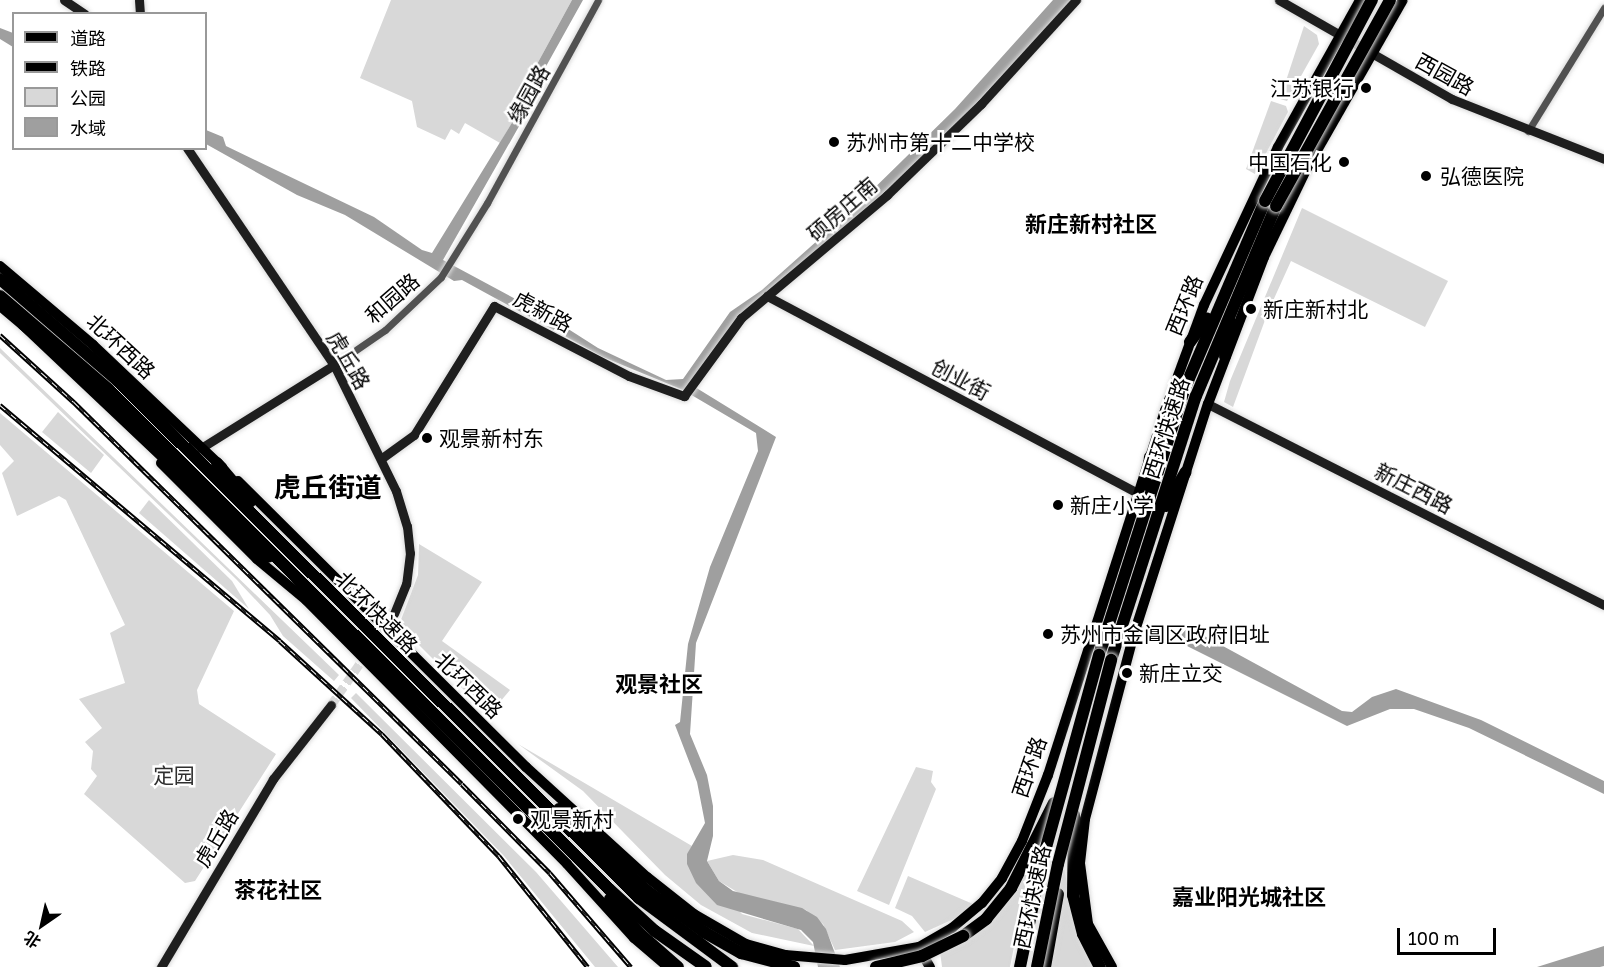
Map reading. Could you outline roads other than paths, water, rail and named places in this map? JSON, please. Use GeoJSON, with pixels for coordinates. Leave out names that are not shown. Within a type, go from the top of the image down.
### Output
{"type":"FeatureCollection","features":[{"type":"Feature","properties":{"kind":"highway","name":"西环快速路"},"geometry":{"type":"LineString","coordinates":[[1037,967],[1105,658],[1144,511],[1184,390],[1270,204],[1372,0]]}},
{"type":"Feature","properties":{"kind":"highway","name":"西环快速路"},"geometry":{"type":"LineString","coordinates":[[1270,204],[1390,0]]}},
{"type":"Feature","properties":{"kind":"highway","name":"北环快速路"},"geometry":{"type":"LineString","coordinates":[[0,279],[355,619],[648,906],[732,967]]}},
{"type":"Feature","properties":{"kind":"highway","name":"北环快速路"},"geometry":{"type":"LineString","coordinates":[[0,296],[112,384],[305,584],[571,852],[646,923],[706,967]]}},
{"type":"Feature","properties":{"kind":"highway","name":"西环快速路"},"geometry":{"type":"LineString","coordinates":[[1020,967],[1061,788],[1105,658],[1152,531],[1226,303]]}},
{"type":"Feature","properties":{"kind":"highway"},"geometry":{"type":"LineString","coordinates":[[1190,342],[1226,303]]}},
{"type":"Feature","properties":{"kind":"highway"},"geometry":{"type":"LineString","coordinates":[[1225,356],[1226,303]]}},
{"type":"Feature","properties":{"kind":"highway"},"geometry":{"type":"LineString","coordinates":[[24,325],[255,547],[305,584]]}},
{"type":"Feature","properties":{"kind":"highway"},"geometry":{"type":"LineString","coordinates":[[1144,511],[1150,457]]}},
{"type":"Feature","properties":{"kind":"highway"},"geometry":{"type":"LineString","coordinates":[[216,463],[317,571],[355,619]]}},
{"type":"Feature","properties":{"kind":"highway"},"geometry":{"type":"LineString","coordinates":[[1152,531],[1186,472]]}},
{"type":"Feature","properties":{"kind":"highway"},"geometry":{"type":"LineString","coordinates":[[520,779],[579,826],[677,913],[732,949],[789,966]]}},
{"type":"Feature","properties":{"kind":"highway"},"geometry":{"type":"LineString","coordinates":[[876,967],[943,947],[986,919],[1024,866],[1061,788]]}},
{"type":"Feature","properties":{"kind":"highway"},"geometry":{"type":"LineString","coordinates":[[1076,794],[1073,895],[1083,934],[1108,967]]}},
{"type":"Feature","properties":{"kind":"highway"},"geometry":{"type":"LineString","coordinates":[[1045,967],[1074,815]]}},
{"type":"Feature","properties":{"kind":"highway"},"geometry":{"type":"LineString","coordinates":[[571,852],[630,923],[678,967]]}},
{"type":"Feature","properties":{"kind":"main road","name":"西环路"},"geometry":{"type":"LineString","coordinates":[[919,947],[963,921],[996,886],[1022,841],[1057,747],[1138,493],[1190,342],[1278,147],[1360,0]]}},
{"type":"Feature","properties":{"kind":"main road"},"geometry":{"type":"LineString","coordinates":[[1108,967],[1090,930],[1080,888],[1082,838],[1132,637],[1225,356],[1286,210],[1370,52],[1403,0]]}},
{"type":"Feature","properties":{"kind":"main road","name":"北环西路"},"geometry":{"type":"LineString","coordinates":[[0,266],[93,345],[244,487],[443,688],[657,886],[729,936],[766,950],[813,958],[845,960],[919,947]]}},
{"type":"Feature","properties":{"kind":"main road"},"geometry":{"type":"LineString","coordinates":[[0,306],[24,325],[257,559],[306,600],[567,864],[634,938],[668,967]]}},
{"type":"Feature","properties":{"kind":"main road"},"geometry":{"type":"LineString","coordinates":[[1057,747],[1100,759]]}},
{"type":"Feature","properties":{"kind":"main road"},"geometry":{"type":"LineString","coordinates":[[919,947],[930,967]]}},
{"type":"Feature","properties":{"kind":"street"},"geometry":{"type":"LineString","coordinates":[[64,0],[82,12]]}},
{"type":"Feature","properties":{"kind":"street","name":"缘园路"},"geometry":{"type":"LineString","coordinates":[[487,203],[598,0]]}},
{"type":"Feature","properties":{"kind":"street","name":"硕房庄南"},"geometry":{"type":"LineString","coordinates":[[685,395],[741,318],[921,162],[981,104],[1076,0]]}},
{"type":"Feature","properties":{"kind":"street","name":"西园路"},"geometry":{"type":"LineString","coordinates":[[1279,0],[1452,99],[1528,131],[1604,159]]}},
{"type":"Feature","properties":{"kind":"street"},"geometry":{"type":"LineString","coordinates":[[1528,131],[1604,8]]}},
{"type":"Feature","properties":{"kind":"street","name":"虎丘路"},"geometry":{"type":"LineString","coordinates":[[188,150],[334,365],[382,458],[402,505],[409,536],[407,578],[394,614]]}},
{"type":"Feature","properties":{"kind":"street","name":"和园路"},"geometry":{"type":"LineString","coordinates":[[201,448],[334,365],[385,330],[441,277],[487,203]]}},
{"type":"Feature","properties":{"kind":"street","name":"创业街"},"geometry":{"type":"LineString","coordinates":[[766,296],[1138,493]]}},
{"type":"Feature","properties":{"kind":"street","name":"虎新路"},"geometry":{"type":"LineString","coordinates":[[382,458],[414,435],[494,306],[629,376],[685,395]]}},
{"type":"Feature","properties":{"kind":"street","name":"新庄西路"},"geometry":{"type":"LineString","coordinates":[[1208,404],[1602,604]]}},
{"type":"Feature","properties":{"kind":"street"},"geometry":{"type":"LineString","coordinates":[[1602,604],[1604,593]]}},
{"type":"Feature","properties":{"kind":"street","name":"虎丘路"},"geometry":{"type":"LineString","coordinates":[[161,967],[273,779],[332,705]]}},
{"type":"Feature","properties":{"kind":"water"},"geometry":{"type":"Polygon","coordinates":[[[572,0],[583,0],[520,113],[522,121],[443,260],[551,318],[598,348],[666,380],[683,379],[730,312],[762,290],[855,207],[955,109],[1053,0],[1071,0],[965,115],[902,177],[737,318],[690,384],[776,437],[696,643],[690,734],[707,775],[713,806],[713,836],[707,861],[719,881],[733,891],[802,908],[817,917],[826,929],[840,967],[818,967],[813,942],[801,930],[717,905],[696,883],[687,864],[687,854],[705,823],[697,782],[675,725],[680,722],[688,644],[710,567],[758,451],[756,433],[683,390],[603,357],[462,280],[454,281],[345,215],[297,195],[207,145],[207,130],[223,137],[226,146],[374,217],[422,250],[432,253],[513,121],[512,110],[572,0]]]}},
{"type":"Feature","properties":{"kind":"water"},"geometry":{"type":"Polygon","coordinates":[[[0,28],[12,33],[12,46],[0,39],[0,28]]]}},
{"type":"Feature","properties":{"kind":"water"},"geometry":{"type":"Polygon","coordinates":[[[1188,627],[1342,711],[1352,712],[1372,697],[1396,689],[1481,720],[1604,781],[1604,794],[1469,728],[1414,709],[1390,709],[1347,726],[1181,643],[1177,640],[1188,627]]]}},
{"type":"Feature","properties":{"kind":"water"},"geometry":{"type":"Polygon","coordinates":[[[1604,946],[1604,966],[1537,967],[1604,946]]]}},
{"type":"Feature","properties":{"kind":"tunnel"},"geometry":{"type":"LineString","coordinates":[[331,705],[394,614]]}},
{"type":"Feature","properties":{"kind":"railway"},"geometry":{"type":"LineString","coordinates":[[0,335],[74,402],[462,784],[550,873],[631,967]]}},
{"type":"Feature","properties":{"kind":"railway"},"geometry":{"type":"LineString","coordinates":[[0,405],[280,641],[382,734],[499,856],[588,967]]}},
{"type":"Feature","properties":{"kind":"place","name":"江苏银行"},"geometry":{"type":"Point","coordinates":[1366,88]}},
{"type":"Feature","properties":{"kind":"place","name":"苏州市第十二中学校"},"geometry":{"type":"Point","coordinates":[834,142]}},
{"type":"Feature","properties":{"kind":"place","name":"中国石化"},"geometry":{"type":"Point","coordinates":[1344,162]}},
{"type":"Feature","properties":{"kind":"place","name":"弘德医院"},"geometry":{"type":"Point","coordinates":[1426,176]}},
{"type":"Feature","properties":{"kind":"place","name":"新庄新村北"},"geometry":{"type":"Point","coordinates":[1251,309]}},
{"type":"Feature","properties":{"kind":"place","name":"观景新村东"},"geometry":{"type":"Point","coordinates":[427,438]}},
{"type":"Feature","properties":{"kind":"place","name":"新庄小学"},"geometry":{"type":"Point","coordinates":[1058,505]}},
{"type":"Feature","properties":{"kind":"place","name":"苏州市金阊区政府旧址"},"geometry":{"type":"Point","coordinates":[1048,634]}},
{"type":"Feature","properties":{"kind":"place","name":"新庄立交"},"geometry":{"type":"Point","coordinates":[1127,673]}},
{"type":"Feature","properties":{"kind":"place","name":"观景新村"},"geometry":{"type":"Point","coordinates":[518,819]}},
{"type":"Feature","properties":{"kind":"district","name":"新庄新村社区"},"geometry":{"type":"Point","coordinates":[1091,224]}},
{"type":"Feature","properties":{"kind":"district","name":"虎丘街道"},"geometry":{"type":"Point","coordinates":[328,488]}},
{"type":"Feature","properties":{"kind":"district","name":"观景社区"},"geometry":{"type":"Point","coordinates":[659,684]}},
{"type":"Feature","properties":{"kind":"district","name":"茶花社区"},"geometry":{"type":"Point","coordinates":[278,890]}},
{"type":"Feature","properties":{"kind":"district","name":"嘉业阳光城社区"},"geometry":{"type":"Point","coordinates":[1249,897]}},
{"type":"Feature","properties":{"kind":"park label","name":"定园"},"geometry":{"type":"Point","coordinates":[174,775]}}]}
